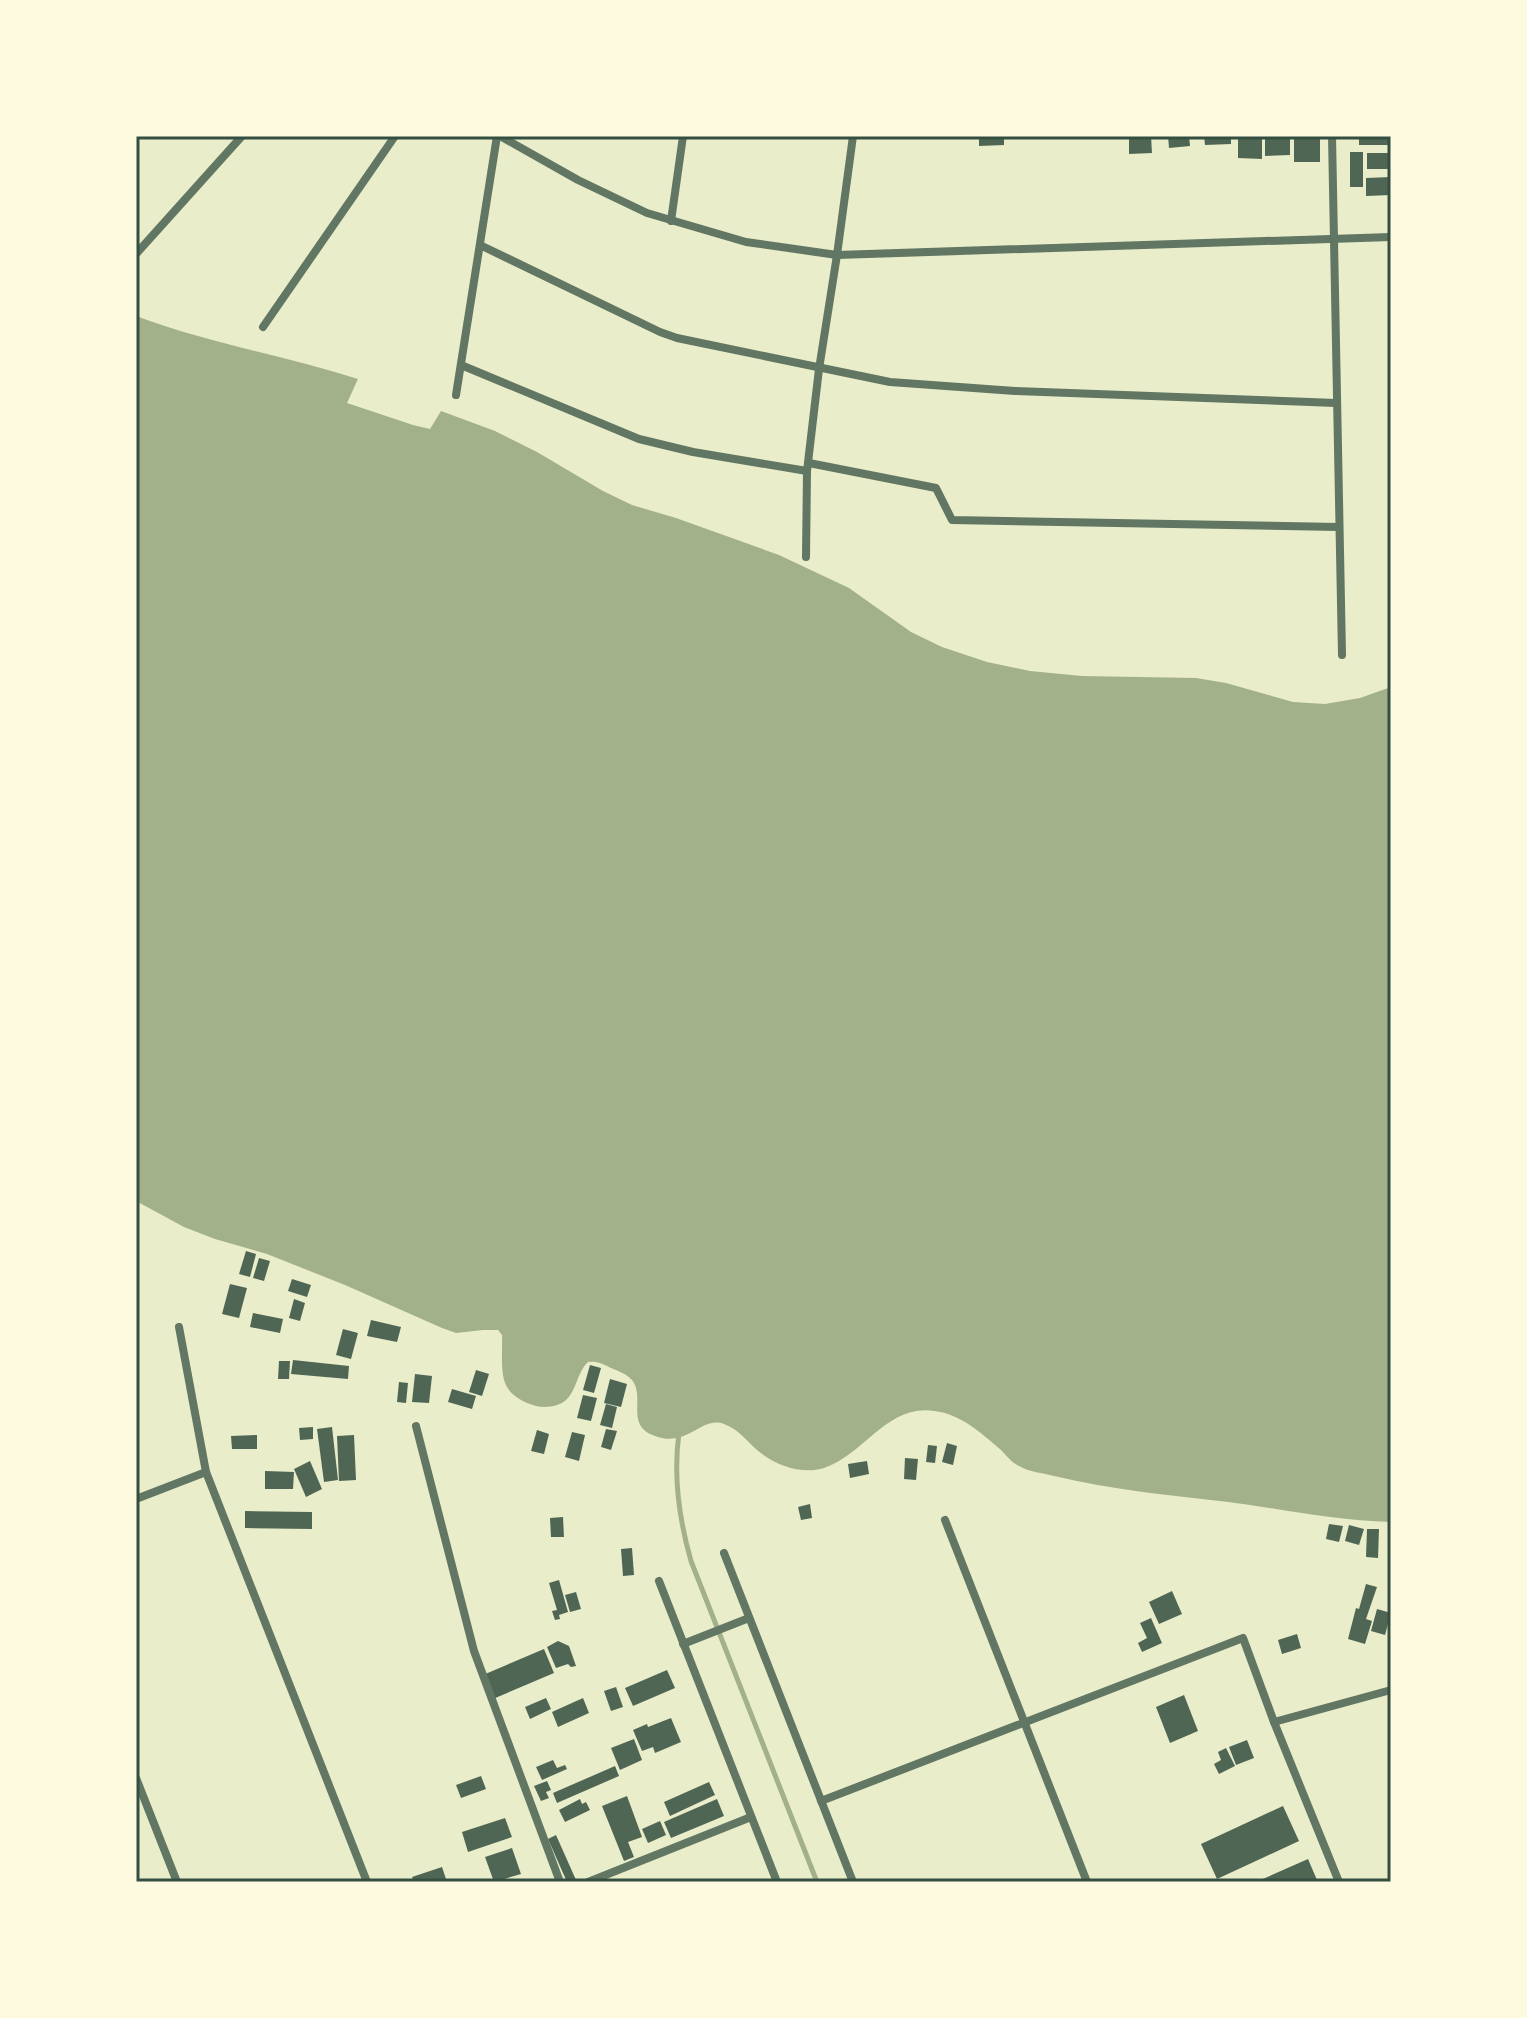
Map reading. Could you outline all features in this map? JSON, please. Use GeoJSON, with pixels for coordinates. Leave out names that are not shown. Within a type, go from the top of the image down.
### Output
{"type":"FeatureCollection","features":[{"type":"Feature","properties":{"kind":"street"},"geometry":{"type":"LineString","coordinates":[[136,254],[242,136]]}},
{"type":"Feature","properties":{"kind":"street"},"geometry":{"type":"LineString","coordinates":[[263,327],[395,136]]}},
{"type":"Feature","properties":{"kind":"street"},"geometry":{"type":"LineString","coordinates":[[456,395],[499,136],[605,194],[647,213],[746,242],[837,255],[1391,237]]}},
{"type":"Feature","properties":{"kind":"street"},"geometry":{"type":"LineString","coordinates":[[671,221],[683,136]]}},
{"type":"Feature","properties":{"kind":"street"},"geometry":{"type":"LineString","coordinates":[[806,557],[808,467],[853,136]]}},
{"type":"Feature","properties":{"kind":"street"},"geometry":{"type":"LineString","coordinates":[[1332,136],[1342,655]]}},
{"type":"Feature","properties":{"kind":"street"},"geometry":{"type":"LineString","coordinates":[[480,245],[660,332],[819,369],[890,382],[984,389],[1336,403]]}},
{"type":"Feature","properties":{"kind":"street"},"geometry":{"type":"LineString","coordinates":[[461,365],[639,439],[693,452],[936,488],[952,520],[1339,527]]}},
{"type":"Feature","properties":{"kind":"street"},"geometry":{"type":"LineString","coordinates":[[179,1327],[206,1472],[367,1882]]}},
{"type":"Feature","properties":{"kind":"street"},"geometry":{"type":"LineString","coordinates":[[416,1426],[474,1651],[560,1882]]}},
{"type":"Feature","properties":{"kind":"street"},"geometry":{"type":"LineString","coordinates":[[136,1499],[206,1472]]}},
{"type":"Feature","properties":{"kind":"street"},"geometry":{"type":"LineString","coordinates":[[945,1520],[1087,1882]]}},
{"type":"Feature","properties":{"kind":"street"},"geometry":{"type":"LineString","coordinates":[[724,1553],[853,1882]]}},
{"type":"Feature","properties":{"kind":"street"},"geometry":{"type":"LineString","coordinates":[[659,1581],[777,1882]]}},
{"type":"Feature","properties":{"kind":"street"},"geometry":{"type":"LineString","coordinates":[[683,1644],[749,1618]]}},
{"type":"Feature","properties":{"kind":"street"},"geometry":{"type":"LineString","coordinates":[[821,1801],[1243,1638],[1339,1882]]}},
{"type":"Feature","properties":{"kind":"street"},"geometry":{"type":"LineString","coordinates":[[1274,1722],[1391,1690]]}},
{"type":"Feature","properties":{"kind":"street"},"geometry":{"type":"LineString","coordinates":[[136,1778],[177,1882]]}},
{"type":"Feature","properties":{"kind":"street"},"geometry":{"type":"LineString","coordinates":[[588,1882],[751,1817]]}},
{"type":"Feature","properties":{"kind":"shaded area"},"geometry":{"type":"Polygon","coordinates":[[[136,316],[358,379],[347,403],[413,425],[430,429],[441,411],[495,431],[632,505],[779,555],[849,588],[911,632],[942,647],[987,662],[1030,671],[1082,676],[1196,678],[1293,702],[1325,704],[1360,698],[1391,687],[1391,1522],[1141,1492],[1036,1472],[1014,1463],[962,1420],[934,1411],[903,1415],[838,1462],[824,1468],[797,1469],[764,1455],[724,1424],[709,1424],[672,1439],[650,1434],[638,1421],[636,1388],[632,1380],[594,1362],[584,1366],[566,1400],[552,1406],[536,1406],[523,1401],[507,1388],[502,1370],[502,1335],[498,1330],[456,1333],[267,1254],[184,1227],[136,1201],[136,316]]]}},
{"type":"Feature","properties":{"kind":"building"},"geometry":{"type":"Polygon","coordinates":[[[979,136],[1004,136],[1004,145],[979,146],[979,136]]]}},
{"type":"Feature","properties":{"kind":"building"},"geometry":{"type":"Polygon","coordinates":[[[1129,136],[1151,136],[1152,153],[1129,154],[1129,136]]]}},
{"type":"Feature","properties":{"kind":"building"},"geometry":{"type":"Polygon","coordinates":[[[1168,136],[1189,136],[1190,146],[1169,148],[1168,136]]]}},
{"type":"Feature","properties":{"kind":"building"},"geometry":{"type":"Polygon","coordinates":[[[1204,136],[1231,136],[1231,144],[1205,145],[1204,136]]]}},
{"type":"Feature","properties":{"kind":"building"},"geometry":{"type":"Polygon","coordinates":[[[1238,136],[1262,136],[1262,159],[1238,158],[1238,136]]]}},
{"type":"Feature","properties":{"kind":"building"},"geometry":{"type":"Polygon","coordinates":[[[1265,136],[1290,136],[1290,155],[1265,156],[1265,136]]]}},
{"type":"Feature","properties":{"kind":"building"},"geometry":{"type":"Polygon","coordinates":[[[1294,136],[1320,136],[1320,162],[1294,162],[1294,136]]]}},
{"type":"Feature","properties":{"kind":"building"},"geometry":{"type":"Polygon","coordinates":[[[1359,136],[1391,136],[1391,145],[1359,145],[1359,136]]]}},
{"type":"Feature","properties":{"kind":"building"},"geometry":{"type":"Polygon","coordinates":[[[1350,152],[1363,152],[1363,187],[1350,187],[1350,152]]]}},
{"type":"Feature","properties":{"kind":"building"},"geometry":{"type":"Polygon","coordinates":[[[1367,153],[1391,153],[1391,169],[1367,169],[1367,153]]]}},
{"type":"Feature","properties":{"kind":"building"},"geometry":{"type":"Polygon","coordinates":[[[1391,177],[1391,195],[1366,196],[1366,178],[1391,177]]]}},
{"type":"Feature","properties":{"kind":"building"},"geometry":{"type":"Polygon","coordinates":[[[246,1251],[256,1254],[250,1277],[239,1274],[246,1251]]]}},
{"type":"Feature","properties":{"kind":"building"},"geometry":{"type":"Polygon","coordinates":[[[259,1258],[270,1261],[264,1281],[253,1278],[259,1258]]]}},
{"type":"Feature","properties":{"kind":"building"},"geometry":{"type":"Polygon","coordinates":[[[292,1279],[311,1285],[307,1297],[288,1291],[292,1279]]]}},
{"type":"Feature","properties":{"kind":"building"},"geometry":{"type":"Polygon","coordinates":[[[230,1284],[247,1288],[239,1318],[222,1314],[230,1284]]]}},
{"type":"Feature","properties":{"kind":"building"},"geometry":{"type":"Polygon","coordinates":[[[294,1299],[305,1303],[300,1321],[289,1318],[294,1299]]]}},
{"type":"Feature","properties":{"kind":"building"},"geometry":{"type":"Polygon","coordinates":[[[253,1313],[283,1319],[280,1333],[250,1327],[253,1313]]]}},
{"type":"Feature","properties":{"kind":"building"},"geometry":{"type":"Polygon","coordinates":[[[371,1320],[401,1327],[397,1342],[367,1336],[371,1320]]]}},
{"type":"Feature","properties":{"kind":"building"},"geometry":{"type":"Polygon","coordinates":[[[343,1329],[358,1333],[351,1359],[336,1355],[343,1329]]]}},
{"type":"Feature","properties":{"kind":"building"},"geometry":{"type":"Polygon","coordinates":[[[293,1360],[349,1366],[348,1379],[291,1374],[293,1360]]]}},
{"type":"Feature","properties":{"kind":"building"},"geometry":{"type":"Polygon","coordinates":[[[279,1361],[290,1361],[289,1379],[278,1379],[279,1361]]]}},
{"type":"Feature","properties":{"kind":"building"},"geometry":{"type":"Polygon","coordinates":[[[590,1365],[601,1368],[594,1393],[583,1390],[590,1365]]]}},
{"type":"Feature","properties":{"kind":"building"},"geometry":{"type":"Polygon","coordinates":[[[476,1370],[489,1374],[482,1396],[469,1392],[476,1370]]]}},
{"type":"Feature","properties":{"kind":"building"},"geometry":{"type":"Polygon","coordinates":[[[415,1374],[432,1376],[429,1403],[412,1402],[415,1374]]]}},
{"type":"Feature","properties":{"kind":"building"},"geometry":{"type":"Polygon","coordinates":[[[610,1379],[627,1384],[621,1407],[604,1403],[610,1379]]]}},
{"type":"Feature","properties":{"kind":"building"},"geometry":{"type":"Polygon","coordinates":[[[399,1382],[408,1383],[406,1403],[397,1402],[399,1382]]]}},
{"type":"Feature","properties":{"kind":"building"},"geometry":{"type":"Polygon","coordinates":[[[452,1389],[476,1396],[472,1409],[448,1402],[452,1389]]]}},
{"type":"Feature","properties":{"kind":"building"},"geometry":{"type":"Polygon","coordinates":[[[583,1395],[597,1398],[591,1421],[577,1418],[583,1395]]]}},
{"type":"Feature","properties":{"kind":"building"},"geometry":{"type":"Polygon","coordinates":[[[606,1404],[617,1407],[612,1428],[600,1425],[606,1404]]]}},
{"type":"Feature","properties":{"kind":"building"},"geometry":{"type":"Polygon","coordinates":[[[313,1427],[313,1439],[300,1440],[299,1428],[313,1427]]]}},
{"type":"Feature","properties":{"kind":"building"},"geometry":{"type":"Polygon","coordinates":[[[332,1427],[338,1480],[324,1482],[317,1429],[332,1427]]]}},
{"type":"Feature","properties":{"kind":"building"},"geometry":{"type":"Polygon","coordinates":[[[606,1429],[617,1431],[611,1450],[601,1447],[606,1429]]]}},
{"type":"Feature","properties":{"kind":"building"},"geometry":{"type":"Polygon","coordinates":[[[537,1430],[549,1434],[544,1454],[531,1451],[537,1430]]]}},
{"type":"Feature","properties":{"kind":"building"},"geometry":{"type":"Polygon","coordinates":[[[572,1432],[585,1435],[579,1461],[565,1457],[572,1432]]]}},
{"type":"Feature","properties":{"kind":"building"},"geometry":{"type":"Polygon","coordinates":[[[257,1435],[257,1449],[232,1449],[231,1436],[257,1435]]]}},
{"type":"Feature","properties":{"kind":"building"},"geometry":{"type":"Polygon","coordinates":[[[354,1435],[356,1480],[339,1481],[337,1436],[354,1435]]]}},
{"type":"Feature","properties":{"kind":"building"},"geometry":{"type":"Polygon","coordinates":[[[947,1443],[957,1446],[953,1465],[942,1462],[947,1443]]]}},
{"type":"Feature","properties":{"kind":"building"},"geometry":{"type":"Polygon","coordinates":[[[928,1445],[937,1446],[935,1463],[926,1462],[928,1445]]]}},
{"type":"Feature","properties":{"kind":"building"},"geometry":{"type":"Polygon","coordinates":[[[905,1458],[918,1459],[916,1480],[904,1479],[905,1458]]]}},
{"type":"Feature","properties":{"kind":"building"},"geometry":{"type":"Polygon","coordinates":[[[310,1461],[322,1489],[306,1497],[294,1469],[310,1461]]]}},
{"type":"Feature","properties":{"kind":"building"},"geometry":{"type":"Polygon","coordinates":[[[867,1461],[869,1474],[850,1478],[848,1464],[867,1461]]]}},
{"type":"Feature","properties":{"kind":"building"},"geometry":{"type":"Polygon","coordinates":[[[265,1471],[294,1472],[293,1489],[265,1489],[265,1471]]]}},
{"type":"Feature","properties":{"kind":"building"},"geometry":{"type":"Polygon","coordinates":[[[810,1504],[812,1518],[801,1520],[798,1507],[810,1504]]]}},
{"type":"Feature","properties":{"kind":"building"},"geometry":{"type":"Polygon","coordinates":[[[245,1511],[312,1512],[312,1529],[245,1528],[245,1511]]]}},
{"type":"Feature","properties":{"kind":"building"},"geometry":{"type":"Polygon","coordinates":[[[563,1517],[564,1537],[551,1537],[550,1518],[563,1517]]]}},
{"type":"Feature","properties":{"kind":"building"},"geometry":{"type":"Polygon","coordinates":[[[1329,1524],[1343,1526],[1339,1542],[1326,1539],[1329,1524]]]}},
{"type":"Feature","properties":{"kind":"building"},"geometry":{"type":"Polygon","coordinates":[[[1349,1525],[1364,1529],[1359,1545],[1345,1541],[1349,1525]]]}},
{"type":"Feature","properties":{"kind":"building"},"geometry":{"type":"Polygon","coordinates":[[[1367,1529],[1379,1529],[1378,1558],[1366,1557],[1367,1529]]]}},
{"type":"Feature","properties":{"kind":"building"},"geometry":{"type":"Polygon","coordinates":[[[632,1548],[634,1575],[623,1576],[621,1549],[632,1548]]]}},
{"type":"Feature","properties":{"kind":"building"},"geometry":{"type":"Polygon","coordinates":[[[559,1580],[568,1612],[555,1620],[552,1611],[557,1610],[549,1583],[559,1580]]]}},
{"type":"Feature","properties":{"kind":"building"},"geometry":{"type":"Polygon","coordinates":[[[1366,1584],[1377,1587],[1366,1619],[1372,1621],[1365,1644],[1348,1639],[1366,1584]]]}},
{"type":"Feature","properties":{"kind":"building"},"geometry":{"type":"Polygon","coordinates":[[[1172,1591],[1182,1614],[1159,1624],[1149,1602],[1172,1591]]]}},
{"type":"Feature","properties":{"kind":"building"},"geometry":{"type":"Polygon","coordinates":[[[576,1592],[581,1609],[570,1612],[565,1595],[576,1592]]]}},
{"type":"Feature","properties":{"kind":"building"},"geometry":{"type":"Polygon","coordinates":[[[1377,1609],[1391,1613],[1385,1635],[1371,1631],[1377,1609]]]}},
{"type":"Feature","properties":{"kind":"building"},"geometry":{"type":"Polygon","coordinates":[[[1151,1618],[1162,1643],[1142,1652],[1138,1643],[1147,1638],[1140,1623],[1151,1618]]]}},
{"type":"Feature","properties":{"kind":"building"},"geometry":{"type":"Polygon","coordinates":[[[1297,1634],[1301,1648],[1282,1654],[1278,1640],[1297,1634]]]}},
{"type":"Feature","properties":{"kind":"building"},"geometry":{"type":"Polygon","coordinates":[[[558,1641],[569,1646],[576,1666],[568,1664],[556,1668],[547,1647],[558,1641]]]}},
{"type":"Feature","properties":{"kind":"building"},"geometry":{"type":"Polygon","coordinates":[[[544,1649],[554,1673],[493,1699],[483,1675],[544,1649]]]}},
{"type":"Feature","properties":{"kind":"building"},"geometry":{"type":"Polygon","coordinates":[[[667,1670],[675,1688],[633,1706],[625,1688],[667,1670]]]}},
{"type":"Feature","properties":{"kind":"building"},"geometry":{"type":"Polygon","coordinates":[[[616,1687],[623,1707],[611,1711],[604,1691],[616,1687]]]}},
{"type":"Feature","properties":{"kind":"building"},"geometry":{"type":"Polygon","coordinates":[[[1184,1695],[1198,1731],[1170,1743],[1156,1707],[1184,1695]]]}},
{"type":"Feature","properties":{"kind":"building"},"geometry":{"type":"Polygon","coordinates":[[[546,1698],[551,1709],[530,1719],[525,1707],[546,1698]]]}},
{"type":"Feature","properties":{"kind":"building"},"geometry":{"type":"Polygon","coordinates":[[[583,1698],[589,1713],[558,1727],[552,1712],[583,1698]]]}},
{"type":"Feature","properties":{"kind":"building"},"geometry":{"type":"Polygon","coordinates":[[[671,1718],[681,1742],[655,1753],[653,1747],[642,1751],[633,1730],[671,1718]]]}},
{"type":"Feature","properties":{"kind":"building"},"geometry":{"type":"Polygon","coordinates":[[[634,1739],[642,1760],[620,1770],[611,1748],[634,1739]]]}},
{"type":"Feature","properties":{"kind":"building"},"geometry":{"type":"Polygon","coordinates":[[[1247,1740],[1254,1758],[1236,1765],[1229,1747],[1247,1740]]]}},
{"type":"Feature","properties":{"kind":"building"},"geometry":{"type":"Polygon","coordinates":[[[1226,1748],[1235,1766],[1219,1774],[1214,1764],[1221,1760],[1218,1752],[1226,1748]]]}},
{"type":"Feature","properties":{"kind":"building"},"geometry":{"type":"Polygon","coordinates":[[[553,1760],[557,1768],[565,1765],[567,1769],[542,1780],[536,1767],[553,1760]]]}},
{"type":"Feature","properties":{"kind":"building"},"geometry":{"type":"Polygon","coordinates":[[[615,1766],[619,1776],[557,1803],[553,1793],[615,1766]]]}},
{"type":"Feature","properties":{"kind":"building"},"geometry":{"type":"Polygon","coordinates":[[[481,1776],[486,1789],[461,1798],[456,1785],[481,1776]]]}},
{"type":"Feature","properties":{"kind":"building"},"geometry":{"type":"Polygon","coordinates":[[[547,1781],[551,1790],[546,1792],[549,1798],[541,1801],[534,1786],[547,1781]]]}},
{"type":"Feature","properties":{"kind":"building"},"geometry":{"type":"Polygon","coordinates":[[[709,1782],[715,1795],[670,1816],[664,1802],[709,1782]]]}},
{"type":"Feature","properties":{"kind":"building"},"geometry":{"type":"Polygon","coordinates":[[[627,1796],[642,1837],[628,1842],[634,1857],[624,1861],[602,1806],[627,1796]]]}},
{"type":"Feature","properties":{"kind":"building"},"geometry":{"type":"Polygon","coordinates":[[[580,1799],[582,1804],[586,1802],[590,1810],[565,1822],[559,1810],[580,1799]]]}},
{"type":"Feature","properties":{"kind":"building"},"geometry":{"type":"Polygon","coordinates":[[[717,1799],[724,1816],[671,1838],[664,1822],[717,1799]]]}},
{"type":"Feature","properties":{"kind":"building"},"geometry":{"type":"Polygon","coordinates":[[[1283,1806],[1299,1841],[1217,1879],[1201,1844],[1283,1806]]]}},
{"type":"Feature","properties":{"kind":"building"},"geometry":{"type":"Polygon","coordinates":[[[505,1818],[512,1837],[468,1852],[462,1832],[505,1818]]]}},
{"type":"Feature","properties":{"kind":"building"},"geometry":{"type":"Polygon","coordinates":[[[660,1821],[666,1835],[648,1843],[642,1829],[660,1821]]]}},
{"type":"Feature","properties":{"kind":"building"},"geometry":{"type":"Polygon","coordinates":[[[556,1835],[576,1880],[567,1882],[548,1839],[556,1835]]]}},
{"type":"Feature","properties":{"kind":"building"},"geometry":{"type":"Polygon","coordinates":[[[512,1848],[521,1874],[494,1882],[485,1857],[512,1848]]]}},
{"type":"Feature","properties":{"kind":"building"},"geometry":{"type":"Polygon","coordinates":[[[1308,1859],[1317,1880],[1256,1882],[1308,1859]]]}},
{"type":"Feature","properties":{"kind":"building"},"geometry":{"type":"Polygon","coordinates":[[[442,1867],[447,1882],[414,1882],[412,1877],[442,1867]]]}},
{"type":"Feature","properties":{"kind":"waterway"},"geometry":{"type":"LineString","coordinates":[[679,1433],[678,1497],[691,1561],[817,1882]]}}]}
